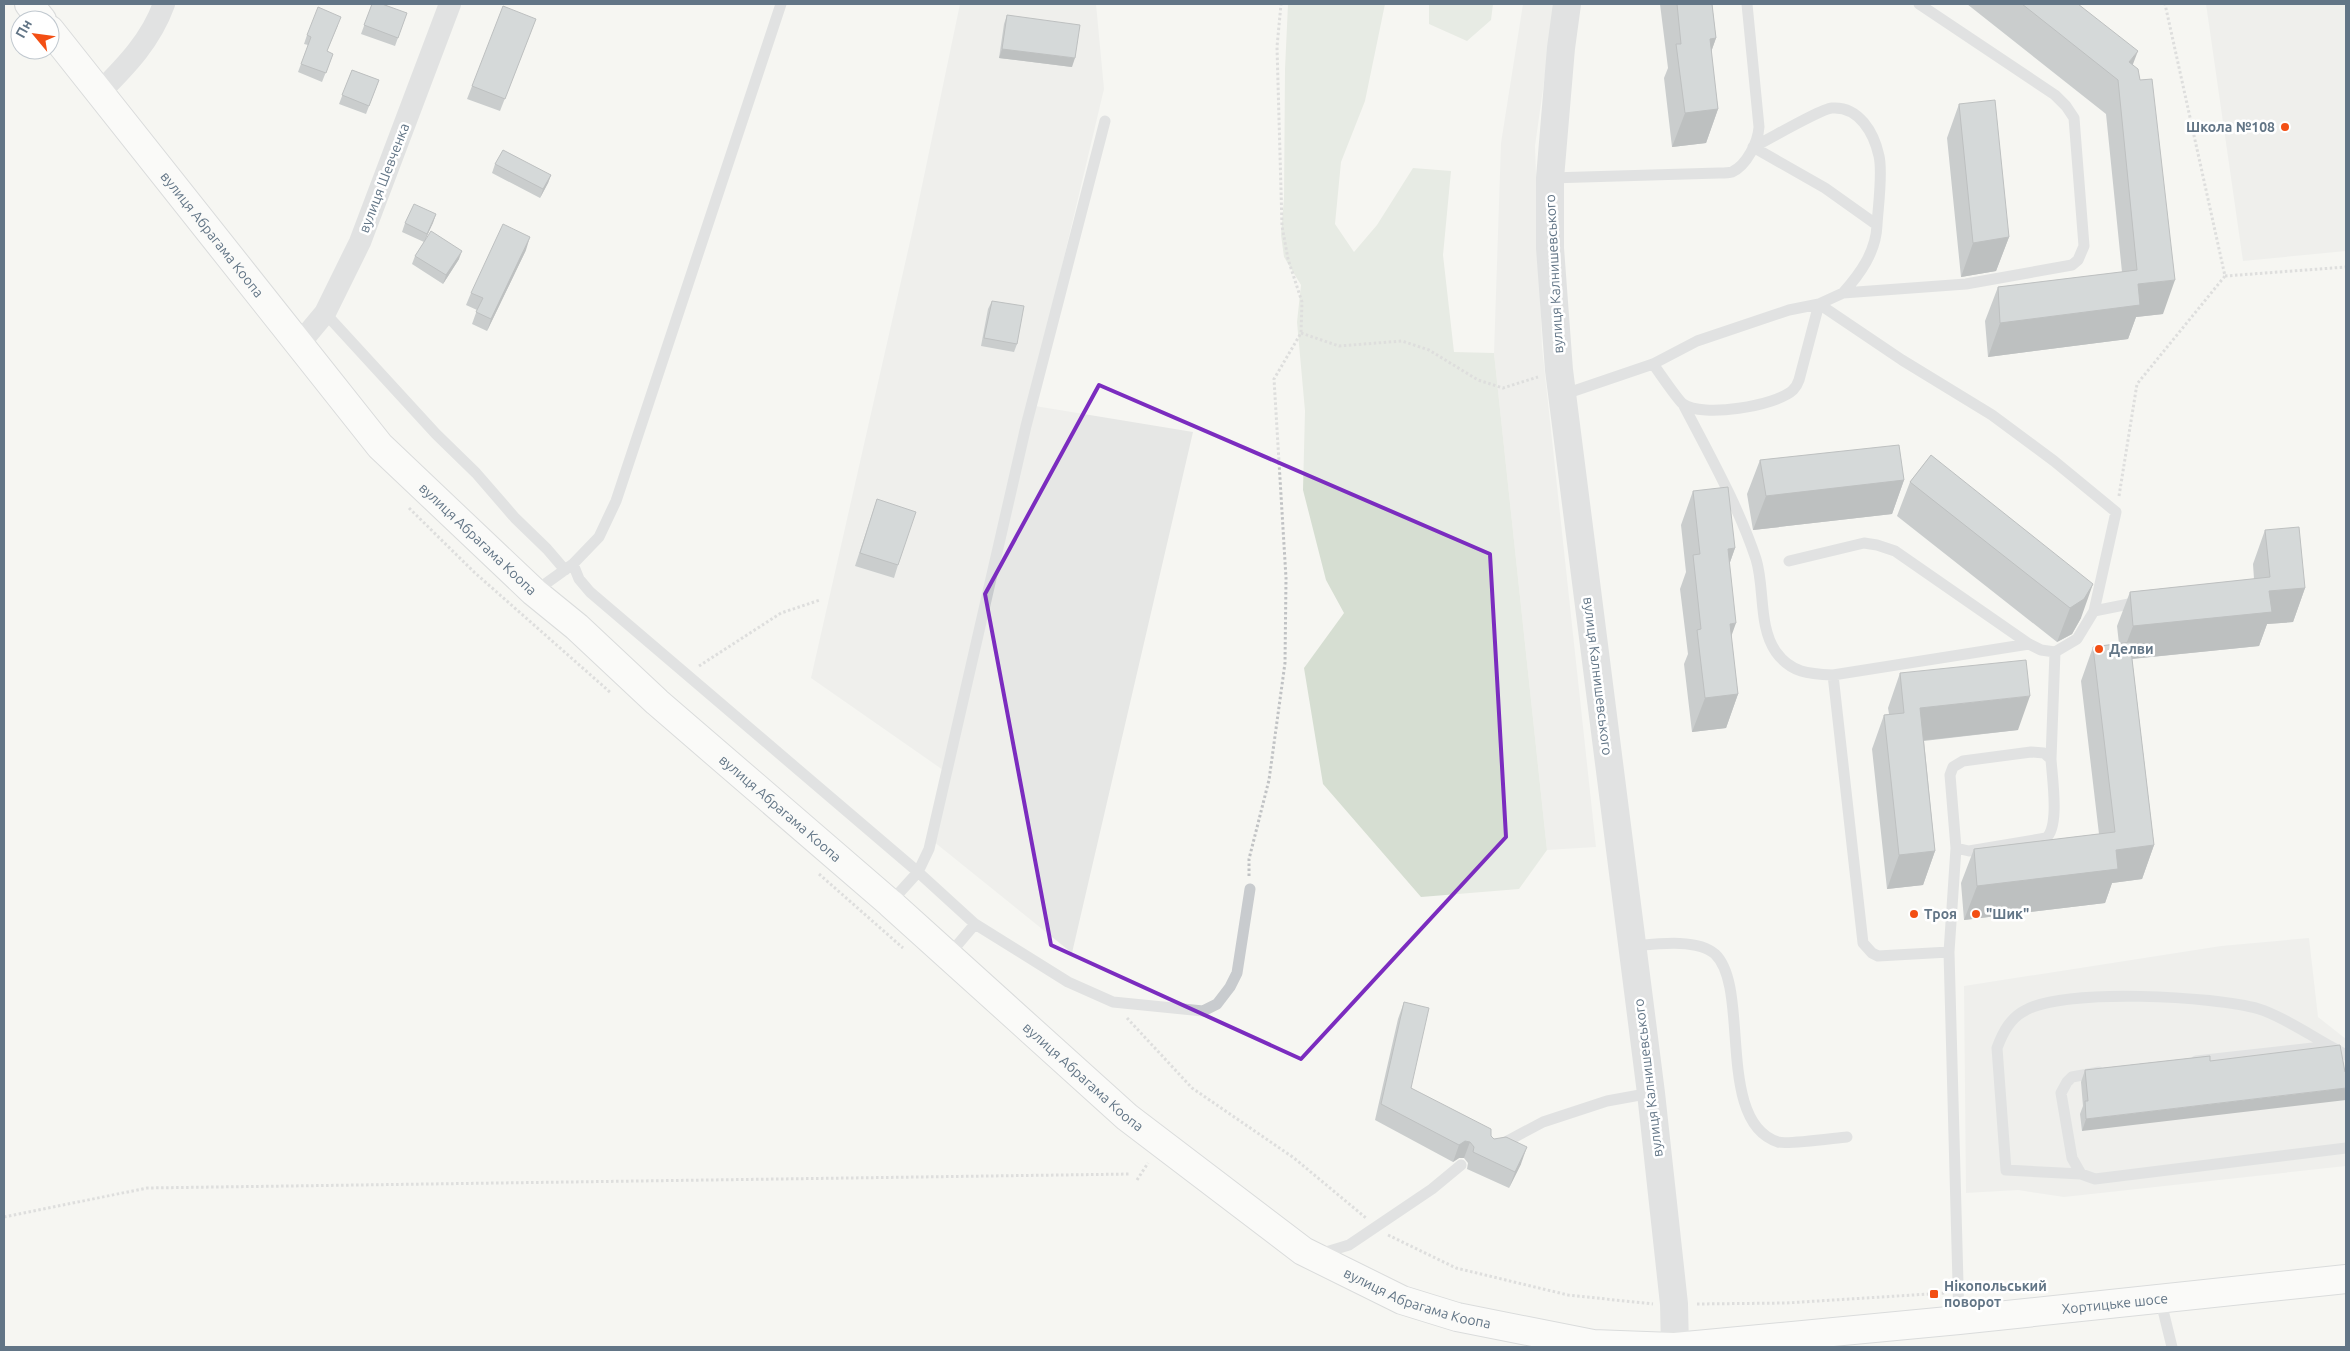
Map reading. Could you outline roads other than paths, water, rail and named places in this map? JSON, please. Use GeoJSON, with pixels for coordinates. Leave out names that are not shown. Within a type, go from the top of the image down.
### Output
{"type":"FeatureCollection","features":[{"type":"Feature","properties":{"kind":"main road","name":"вулиця Абрагама Коопа"},"geometry":{"type":"LineString","coordinates":[[60,42],[380,446],[534,592],[578,627],[657,702],[890,903],[1128,1118],[1303,1251],[1402,1300],[1457,1317],[1594,1344],[1674,1347]]}},
{"type":"Feature","properties":{"kind":"main road","name":"Хортицьке шосе"},"geometry":{"type":"LineString","coordinates":[[1674,1347],[1959,1320],[2346,1278]]}},
{"type":"Feature","properties":{"kind":"street"},"geometry":{"type":"LineString","coordinates":[[100,92],[129,63],[149,38],[164,4]]}},
{"type":"Feature","properties":{"kind":"street","name":"вулиця Шевченка"},"geometry":{"type":"LineString","coordinates":[[300,343],[325,313],[360,242],[450,4]]}},
{"type":"Feature","properties":{"kind":"street","name":"вулиця Калнишевського"},"geometry":{"type":"LineString","coordinates":[[1568,4],[1561,48],[1550,178],[1550,248],[1560,383],[1651,1093],[1674,1304],[1674,1347]]}},
{"type":"Feature","properties":{"kind":"lane"},"geometry":{"type":"LineString","coordinates":[[534,592],[569,567],[599,537],[616,501],[781,4]]}},
{"type":"Feature","properties":{"kind":"lane"},"geometry":{"type":"LineString","coordinates":[[1550,178],[1732,172],[1743,163],[1758,137],[1759,127],[1747,4]]}},
{"type":"Feature","properties":{"kind":"lane"},"geometry":{"type":"LineString","coordinates":[[1560,383],[1653,364],[1696,341],[1789,310],[1820,304],[1843,294],[1966,284],[2072,264],[2078,260],[2084,246],[2074,118],[2070,111],[2055,95],[1919,4]]}},
{"type":"Feature","properties":{"kind":"lane"},"geometry":{"type":"LineString","coordinates":[[1753,147],[1831,108],[1846,110],[1861,118],[1871,133],[1879,157],[1877,235],[1862,272],[1843,294]]}},
{"type":"Feature","properties":{"kind":"lane"},"geometry":{"type":"LineString","coordinates":[[890,903],[918,872],[929,850],[1026,426],[1105,121]]}},
{"type":"Feature","properties":{"kind":"lane"},"geometry":{"type":"LineString","coordinates":[[1753,147],[1825,188],[1877,225]]}},
{"type":"Feature","properties":{"kind":"lane"},"geometry":{"type":"LineString","coordinates":[[1683,404],[1698,408],[1745,409],[1772,401],[1794,389],[1803,370],[1820,304]]}},
{"type":"Feature","properties":{"kind":"lane"},"geometry":{"type":"LineString","coordinates":[[1789,561],[1864,543],[1895,551],[2029,644],[2041,650],[2055,652],[2077,639],[2094,611],[2116,512],[2054,461],[1992,415],[1902,360],[1820,304]]}},
{"type":"Feature","properties":{"kind":"lane"},"geometry":{"type":"LineString","coordinates":[[325,313],[436,434],[476,473],[515,518],[547,550],[569,567],[590,592],[918,872],[975,924],[1068,982],[1112,1002],[1203,1011],[1217,1004],[1230,987],[1237,972],[1250,889]]}},
{"type":"Feature","properties":{"kind":"lane"},"geometry":{"type":"LineString","coordinates":[[1653,364],[1683,404],[1721,480],[1756,560],[1766,628],[1775,650],[1793,669],[1807,674],[1833,675],[2029,644]]}},
{"type":"Feature","properties":{"kind":"lane"},"geometry":{"type":"LineString","coordinates":[[2094,611],[2151,599]]}},
{"type":"Feature","properties":{"kind":"lane"},"geometry":{"type":"LineString","coordinates":[[1956,848],[1969,851],[2050,836],[2054,824],[2052,759],[2055,652]]}},
{"type":"Feature","properties":{"kind":"lane"},"geometry":{"type":"LineString","coordinates":[[1833,675],[1863,943],[1872,953],[1878,956],[1950,952]]}},
{"type":"Feature","properties":{"kind":"lane"},"geometry":{"type":"LineString","coordinates":[[1959,1320],[1950,952],[1956,848],[1950,775],[1954,767],[1964,761],[2021,752],[2038,752],[2052,759]]}},
{"type":"Feature","properties":{"kind":"lane"},"geometry":{"type":"LineString","coordinates":[[948,956],[975,924]]}},
{"type":"Feature","properties":{"kind":"lane"},"geometry":{"type":"LineString","coordinates":[[1632,946],[1671,943],[1702,947],[1714,954],[1724,968],[1728,985],[1736,1058],[1744,1099],[1752,1120],[1765,1135],[1779,1143],[1847,1137]]}},
{"type":"Feature","properties":{"kind":"lane"},"geometry":{"type":"LineString","coordinates":[[2346,1055],[2260,1009],[2211,1000],[2164,997],[2084,998],[2051,1002],[2027,1009],[2014,1018],[2003,1032],[1996,1048],[2006,1170],[2081,1174],[2095,1179],[2346,1148]]}},
{"type":"Feature","properties":{"kind":"lane"},"geometry":{"type":"LineString","coordinates":[[2186,1062],[2330,1046]]}},
{"type":"Feature","properties":{"kind":"lane"},"geometry":{"type":"LineString","coordinates":[[2081,1174],[2072,1158],[2061,1093],[2066,1082],[2072,1077],[2110,1070]]}},
{"type":"Feature","properties":{"kind":"lane"},"geometry":{"type":"LineString","coordinates":[[1492,1149],[1543,1122],[1607,1101],[1651,1093]]}},
{"type":"Feature","properties":{"kind":"lane"},"geometry":{"type":"LineString","coordinates":[[1303,1251],[1326,1252],[1349,1245],[1432,1189],[1461,1166]]}},
{"type":"Feature","properties":{"kind":"lane"},"geometry":{"type":"LineString","coordinates":[[2160,1298],[2172,1347]]}},
{"type":"Feature","properties":{"kind":"place","name":"Школа №108"},"geometry":{"type":"Point","coordinates":[2285,127]}},
{"type":"Feature","properties":{"kind":"place","name":"Делви"},"geometry":{"type":"Point","coordinates":[2099,649]}},
{"type":"Feature","properties":{"kind":"place","name":"Троя"},"geometry":{"type":"Point","coordinates":[1914,914]}},
{"type":"Feature","properties":{"kind":"place","name":"\"Шик\""},"geometry":{"type":"Point","coordinates":[1976,914]}},
{"type":"Feature","properties":{"kind":"place","name":"Нікопольський поворот"},"geometry":{"type":"Point","coordinates":[1934,1294]}}]}
